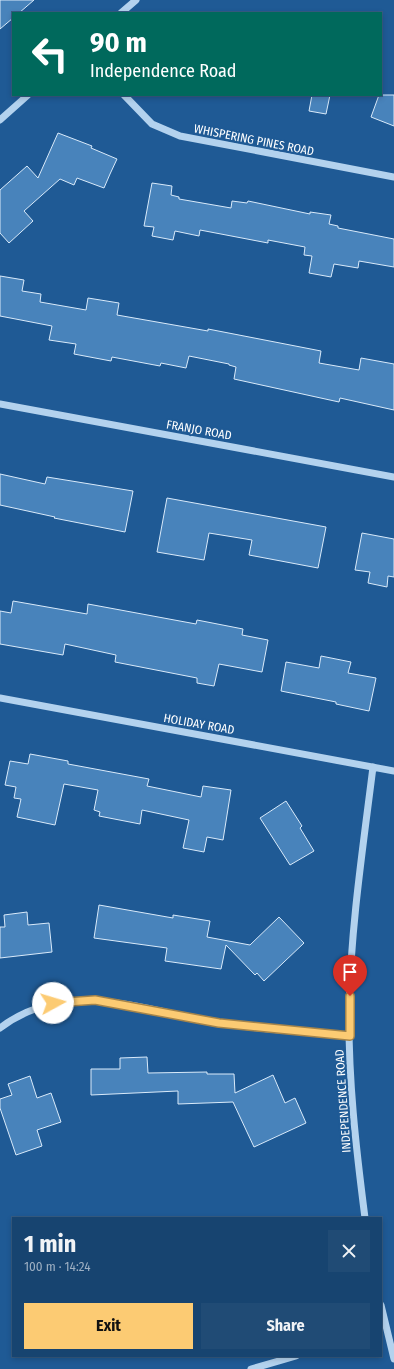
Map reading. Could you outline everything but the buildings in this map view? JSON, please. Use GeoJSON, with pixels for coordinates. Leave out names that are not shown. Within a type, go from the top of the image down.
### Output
{"type":"FeatureCollection","features":[{"type":"Feature","properties":{"kind":"street"},"geometry":{"type":"LineString","coordinates":[[122,12],[136,0]]}},
{"type":"Feature","properties":{"kind":"street"},"geometry":{"type":"LineString","coordinates":[[0,120],[27,96]]}},
{"type":"Feature","properties":{"kind":"street","name":"WHISPERING PINES ROAD"},"geometry":{"type":"LineString","coordinates":[[125,96],[152,124],[180,136],[394,177]]}},
{"type":"Feature","properties":{"kind":"street","name":"FRANJO ROAD"},"geometry":{"type":"LineString","coordinates":[[0,404],[394,477]]}},
{"type":"Feature","properties":{"kind":"street","name":"HOLIDAY ROAD"},"geometry":{"type":"LineString","coordinates":[[0,698],[394,770]]}},
{"type":"Feature","properties":{"kind":"street","name":"INDEPENDENCE ROAD"},"geometry":{"type":"LineString","coordinates":[[365,1217],[354,1117],[350,1036],[353,935],[373,766]]}},
{"type":"Feature","properties":{"kind":"street"},"geometry":{"type":"LineString","coordinates":[[0,1028],[19,1016],[40,1006],[62,1001],[83,1000],[125,1005],[234,1026],[350,1036]]}},
{"type":"Feature","properties":{"kind":"street"},"geometry":{"type":"LineString","coordinates":[[382,1314],[384,1331],[394,1358]]}},
{"type":"Feature","properties":{"kind":"street"},"geometry":{"type":"LineString","coordinates":[[251,1369],[293,1357]]}},
{"type":"Feature","properties":{"kind":"route"},"geometry":{"type":"LineString","coordinates":[[53,1003],[62,1001],[95,1000],[242,1027],[350,1036],[350,996]]}}]}
